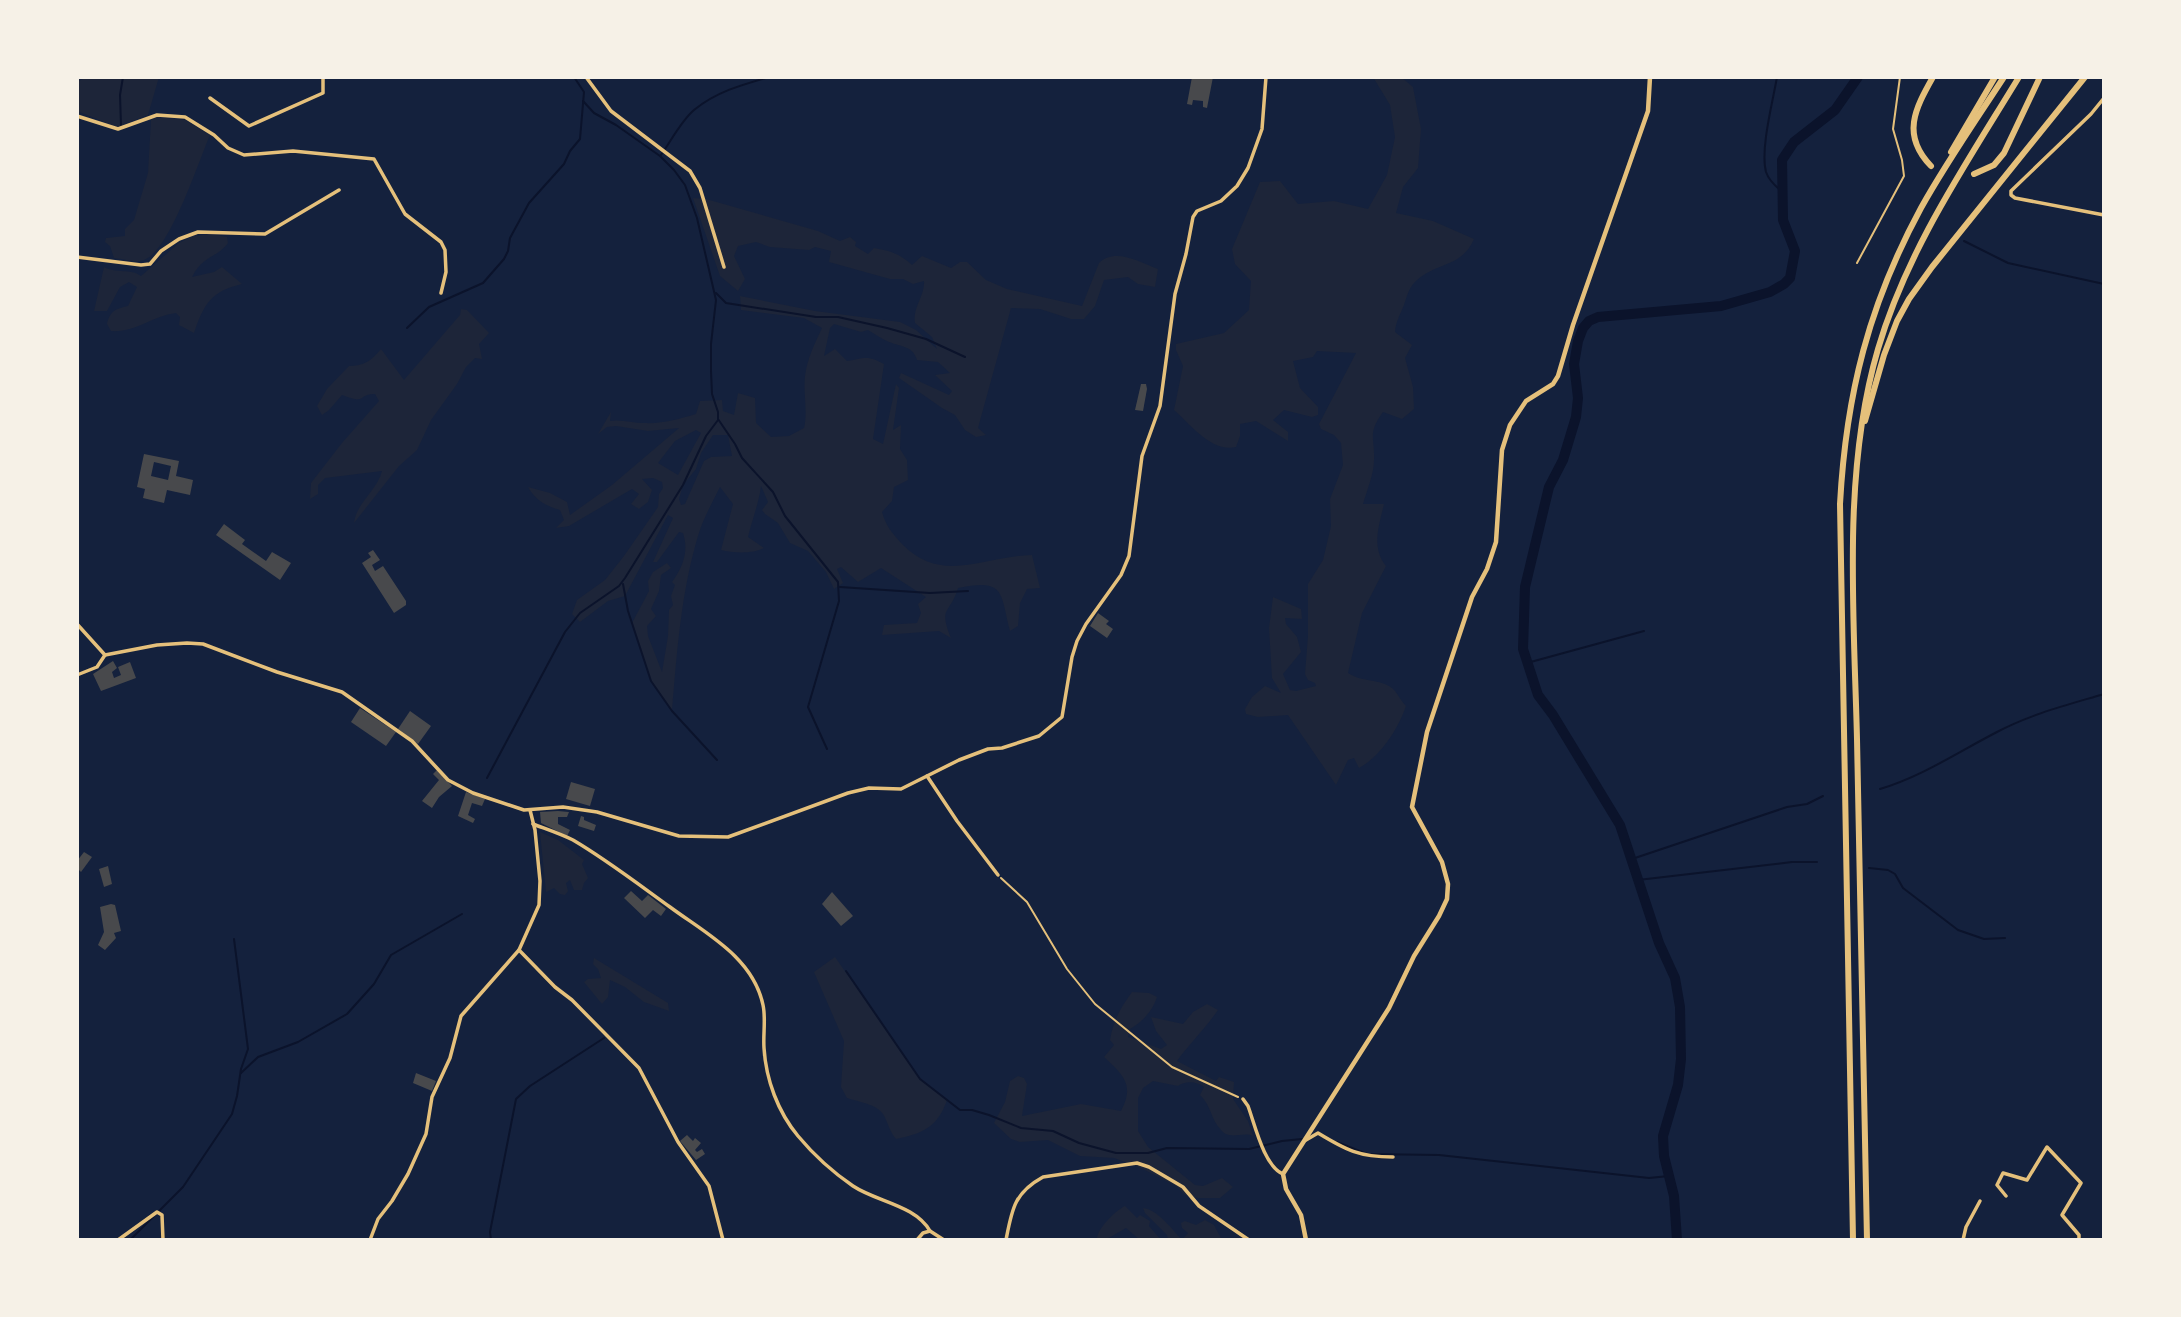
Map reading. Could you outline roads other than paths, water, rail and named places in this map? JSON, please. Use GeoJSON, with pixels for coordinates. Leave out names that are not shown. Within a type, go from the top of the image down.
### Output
{"type":"FeatureCollection","features":[{"type":"Feature","properties":{"kind":"highway"},"geometry":{"type":"LineString","coordinates":[[1931,166],[1918,150],[1913,125],[1916,109],[1933,77]]}},
{"type":"Feature","properties":{"kind":"highway"},"geometry":{"type":"LineString","coordinates":[[1945,167],[1995,77]]}},
{"type":"Feature","properties":{"kind":"highway"},"geometry":{"type":"LineString","coordinates":[[1853,1240],[1842,703],[1842,470],[1848,414],[1863,346],[1904,242],[1940,175],[2004,77]]}},
{"type":"Feature","properties":{"kind":"highway"},"geometry":{"type":"LineString","coordinates":[[1867,1240],[1855,662],[1854,503],[1858,443],[1863,408],[1886,322],[1914,257],[1956,179],[2019,77]]}},
{"type":"Feature","properties":{"kind":"highway"},"geometry":{"type":"LineString","coordinates":[[1975,174],[1994,164],[2004,153],[2040,77]]}},
{"type":"Feature","properties":{"kind":"highway"},"geometry":{"type":"LineString","coordinates":[[1858,443],[1884,355],[1909,299],[2085,77]]}},
{"type":"Feature","properties":{"kind":"street"},"geometry":{"type":"LineString","coordinates":[[210,98],[249,126],[323,93],[323,77]]}},
{"type":"Feature","properties":{"kind":"street"},"geometry":{"type":"LineString","coordinates":[[586,77],[611,111],[690,171],[700,188],[724,267]]}},
{"type":"Feature","properties":{"kind":"street"},"geometry":{"type":"LineString","coordinates":[[77,675],[97,667],[104,655],[157,645],[203,644],[277,672],[342,692],[412,741],[448,780],[473,793],[524,810],[563,807],[584,809],[678,836],[728,837],[848,793],[869,788],[901,789],[982,751],[1002,748],[1039,736],[1062,717],[1077,641],[1121,575],[1129,556],[1142,456],[1160,406],[1175,294],[1193,217],[1197,211],[1221,201],[1237,186],[1248,168],[1257,150],[1262,129],[1266,77]]}},
{"type":"Feature","properties":{"kind":"street"},"geometry":{"type":"LineString","coordinates":[[1306,1240],[1301,1215],[1283,1184],[1283,1174],[1389,1008],[1414,956],[1447,899],[1448,884],[1442,863],[1412,807],[1427,732],[1472,597],[1487,569],[1496,542],[1502,450],[1510,425],[1526,401],[1550,387],[1558,376],[1573,325],[1648,111],[1650,77]]}},
{"type":"Feature","properties":{"kind":"street"},"geometry":{"type":"LineString","coordinates":[[2104,98],[2091,114],[2011,191],[2015,198],[2104,215]]}},
{"type":"Feature","properties":{"kind":"street"},"geometry":{"type":"LineString","coordinates":[[77,116],[118,130],[158,115],[185,117],[214,135],[228,148],[244,155],[293,151],[374,159],[405,214],[441,242],[445,250],[446,272],[441,293]]}},
{"type":"Feature","properties":{"kind":"street"},"geometry":{"type":"LineString","coordinates":[[77,257],[150,264],[168,246],[198,232],[265,234],[339,190]]}},
{"type":"Feature","properties":{"kind":"street"},"geometry":{"type":"LineString","coordinates":[[77,624],[104,655]]}},
{"type":"Feature","properties":{"kind":"street"},"geometry":{"type":"LineString","coordinates":[[927,776],[998,875]]}},
{"type":"Feature","properties":{"kind":"street"},"geometry":{"type":"LineString","coordinates":[[370,1240],[378,1219],[408,1174],[426,1134],[432,1097],[450,1058],[461,1016],[519,950],[539,905],[540,881],[530,810]]}},
{"type":"Feature","properties":{"kind":"street"},"geometry":{"type":"LineString","coordinates":[[533,824],[571,839],[625,874],[703,928],[742,964],[756,987],[763,1007],[764,1051],[773,1095],[786,1120],[806,1144],[853,1186],[897,1205],[944,1240]]}},
{"type":"Feature","properties":{"kind":"street"},"geometry":{"type":"LineString","coordinates":[[519,950],[580,1007],[639,1068],[677,1142],[709,1186],[723,1240]]}},
{"type":"Feature","properties":{"kind":"street"},"geometry":{"type":"LineString","coordinates":[[1243,1099],[1269,1161],[1276,1171],[1283,1174]]}},
{"type":"Feature","properties":{"kind":"street"},"geometry":{"type":"LineString","coordinates":[[1304,1141],[1318,1133],[1369,1157],[1393,1157]]}},
{"type":"Feature","properties":{"kind":"street"},"geometry":{"type":"LineString","coordinates":[[2006,1196],[1997,1185],[2003,1173],[2027,1180],[2047,1147],[2081,1183],[2062,1215],[2079,1235],[2080,1240]]}},
{"type":"Feature","properties":{"kind":"street"},"geometry":{"type":"LineString","coordinates":[[1006,1240],[1012,1211],[1019,1196],[1031,1184],[1043,1177],[1137,1163],[1183,1187],[1199,1206],[1249,1240]]}},
{"type":"Feature","properties":{"kind":"street"},"geometry":{"type":"LineString","coordinates":[[1963,1240],[1966,1227],[1980,1201]]}},
{"type":"Feature","properties":{"kind":"street"},"geometry":{"type":"LineString","coordinates":[[118,1240],[158,1212],[162,1215],[163,1240]]}},
{"type":"Feature","properties":{"kind":"street"},"geometry":{"type":"LineString","coordinates":[[917,1240],[923,1233],[930,1231]]}},
{"type":"Feature","properties":{"kind":"lane"},"geometry":{"type":"LineString","coordinates":[[1857,263],[1903,176],[1902,160],[1893,129],[1900,77]]}},
{"type":"Feature","properties":{"kind":"waterway"},"geometry":{"type":"LineString","coordinates":[[121,125],[120,95],[123,77]]}},
{"type":"Feature","properties":{"kind":"waterway"},"geometry":{"type":"LineString","coordinates":[[407,328],[429,307],[483,283],[504,259],[510,238],[529,203],[564,164],[580,139],[584,92],[574,77]]}},
{"type":"Feature","properties":{"kind":"waterway"},"geometry":{"type":"LineString","coordinates":[[661,155],[685,120],[702,104],[729,90],[769,77]]}},
{"type":"Feature","properties":{"kind":"waterway"},"geometry":{"type":"LineString","coordinates":[[1777,77],[1766,138],[1765,162],[1769,178],[1784,193]]}},
{"type":"Feature","properties":{"kind":"waterway"},"geometry":{"type":"LineString","coordinates":[[1677,1240],[1674,1196],[1664,1156],[1663,1136],[1678,1085],[1681,1059],[1680,1007],[1675,978],[1659,943],[1620,825],[1538,695],[1523,649],[1525,587],[1549,487],[1563,460],[1576,417],[1578,398],[1574,364],[1583,328],[1598,317],[1721,306],[1770,292],[1784,284],[1790,278],[1795,251],[1783,220],[1782,160],[1794,142],[1835,110],[1858,77]]}},
{"type":"Feature","properties":{"kind":"waterway"},"geometry":{"type":"LineString","coordinates":[[583,101],[594,113],[660,156],[685,185],[697,218],[716,300],[711,371],[712,394],[718,419],[742,458],[773,492],[785,516],[838,582],[839,601],[808,707],[827,749]]}},
{"type":"Feature","properties":{"kind":"waterway"},"geometry":{"type":"LineString","coordinates":[[1964,241],[2008,263],[2104,284]]}},
{"type":"Feature","properties":{"kind":"waterway"},"geometry":{"type":"LineString","coordinates":[[716,293],[726,303],[816,317],[838,317],[887,328],[926,339],[965,357]]}},
{"type":"Feature","properties":{"kind":"waterway"},"geometry":{"type":"LineString","coordinates":[[487,778],[565,632],[580,613],[619,586],[625,578],[683,485],[706,436],[718,420]]}},
{"type":"Feature","properties":{"kind":"waterway"},"geometry":{"type":"LineString","coordinates":[[623,584],[628,611],[651,681],[672,711],[717,760]]}},
{"type":"Feature","properties":{"kind":"waterway"},"geometry":{"type":"LineString","coordinates":[[840,587],[930,593],[968,591]]}},
{"type":"Feature","properties":{"kind":"waterway"},"geometry":{"type":"LineString","coordinates":[[1527,663],[1644,631]]}},
{"type":"Feature","properties":{"kind":"waterway"},"geometry":{"type":"LineString","coordinates":[[1880,789],[1926,771],[2023,720],[2104,694]]}},
{"type":"Feature","properties":{"kind":"waterway"},"geometry":{"type":"LineString","coordinates":[[1632,859],[1787,807],[1807,804],[1823,796]]}},
{"type":"Feature","properties":{"kind":"waterway"},"geometry":{"type":"LineString","coordinates":[[1638,880],[1792,862],[1817,862]]}},
{"type":"Feature","properties":{"kind":"waterway"},"geometry":{"type":"LineString","coordinates":[[1869,868],[1888,870],[1895,874],[1903,888],[1958,930],[1984,939],[2005,938]]}},
{"type":"Feature","properties":{"kind":"waterway"},"geometry":{"type":"LineString","coordinates":[[241,1073],[258,1057],[298,1042],[347,1014],[374,984],[391,955],[462,914]]}},
{"type":"Feature","properties":{"kind":"waterway"},"geometry":{"type":"LineString","coordinates":[[130,1240],[183,1187],[232,1114],[248,1049],[234,939]]}},
{"type":"Feature","properties":{"kind":"waterway"},"geometry":{"type":"LineString","coordinates":[[846,971],[920,1079],[960,1110],[989,1115],[1021,1128],[1053,1131],[1079,1143],[1116,1153],[1148,1153],[1167,1148],[1249,1149],[1302,1139]]}},
{"type":"Feature","properties":{"kind":"waterway"},"geometry":{"type":"LineString","coordinates":[[491,1240],[490,1232],[516,1099],[530,1086],[604,1038]]}},
{"type":"Feature","properties":{"kind":"waterway"},"geometry":{"type":"LineString","coordinates":[[1337,1142],[1367,1154],[1439,1155],[1649,1178],[1669,1176]]}}]}
